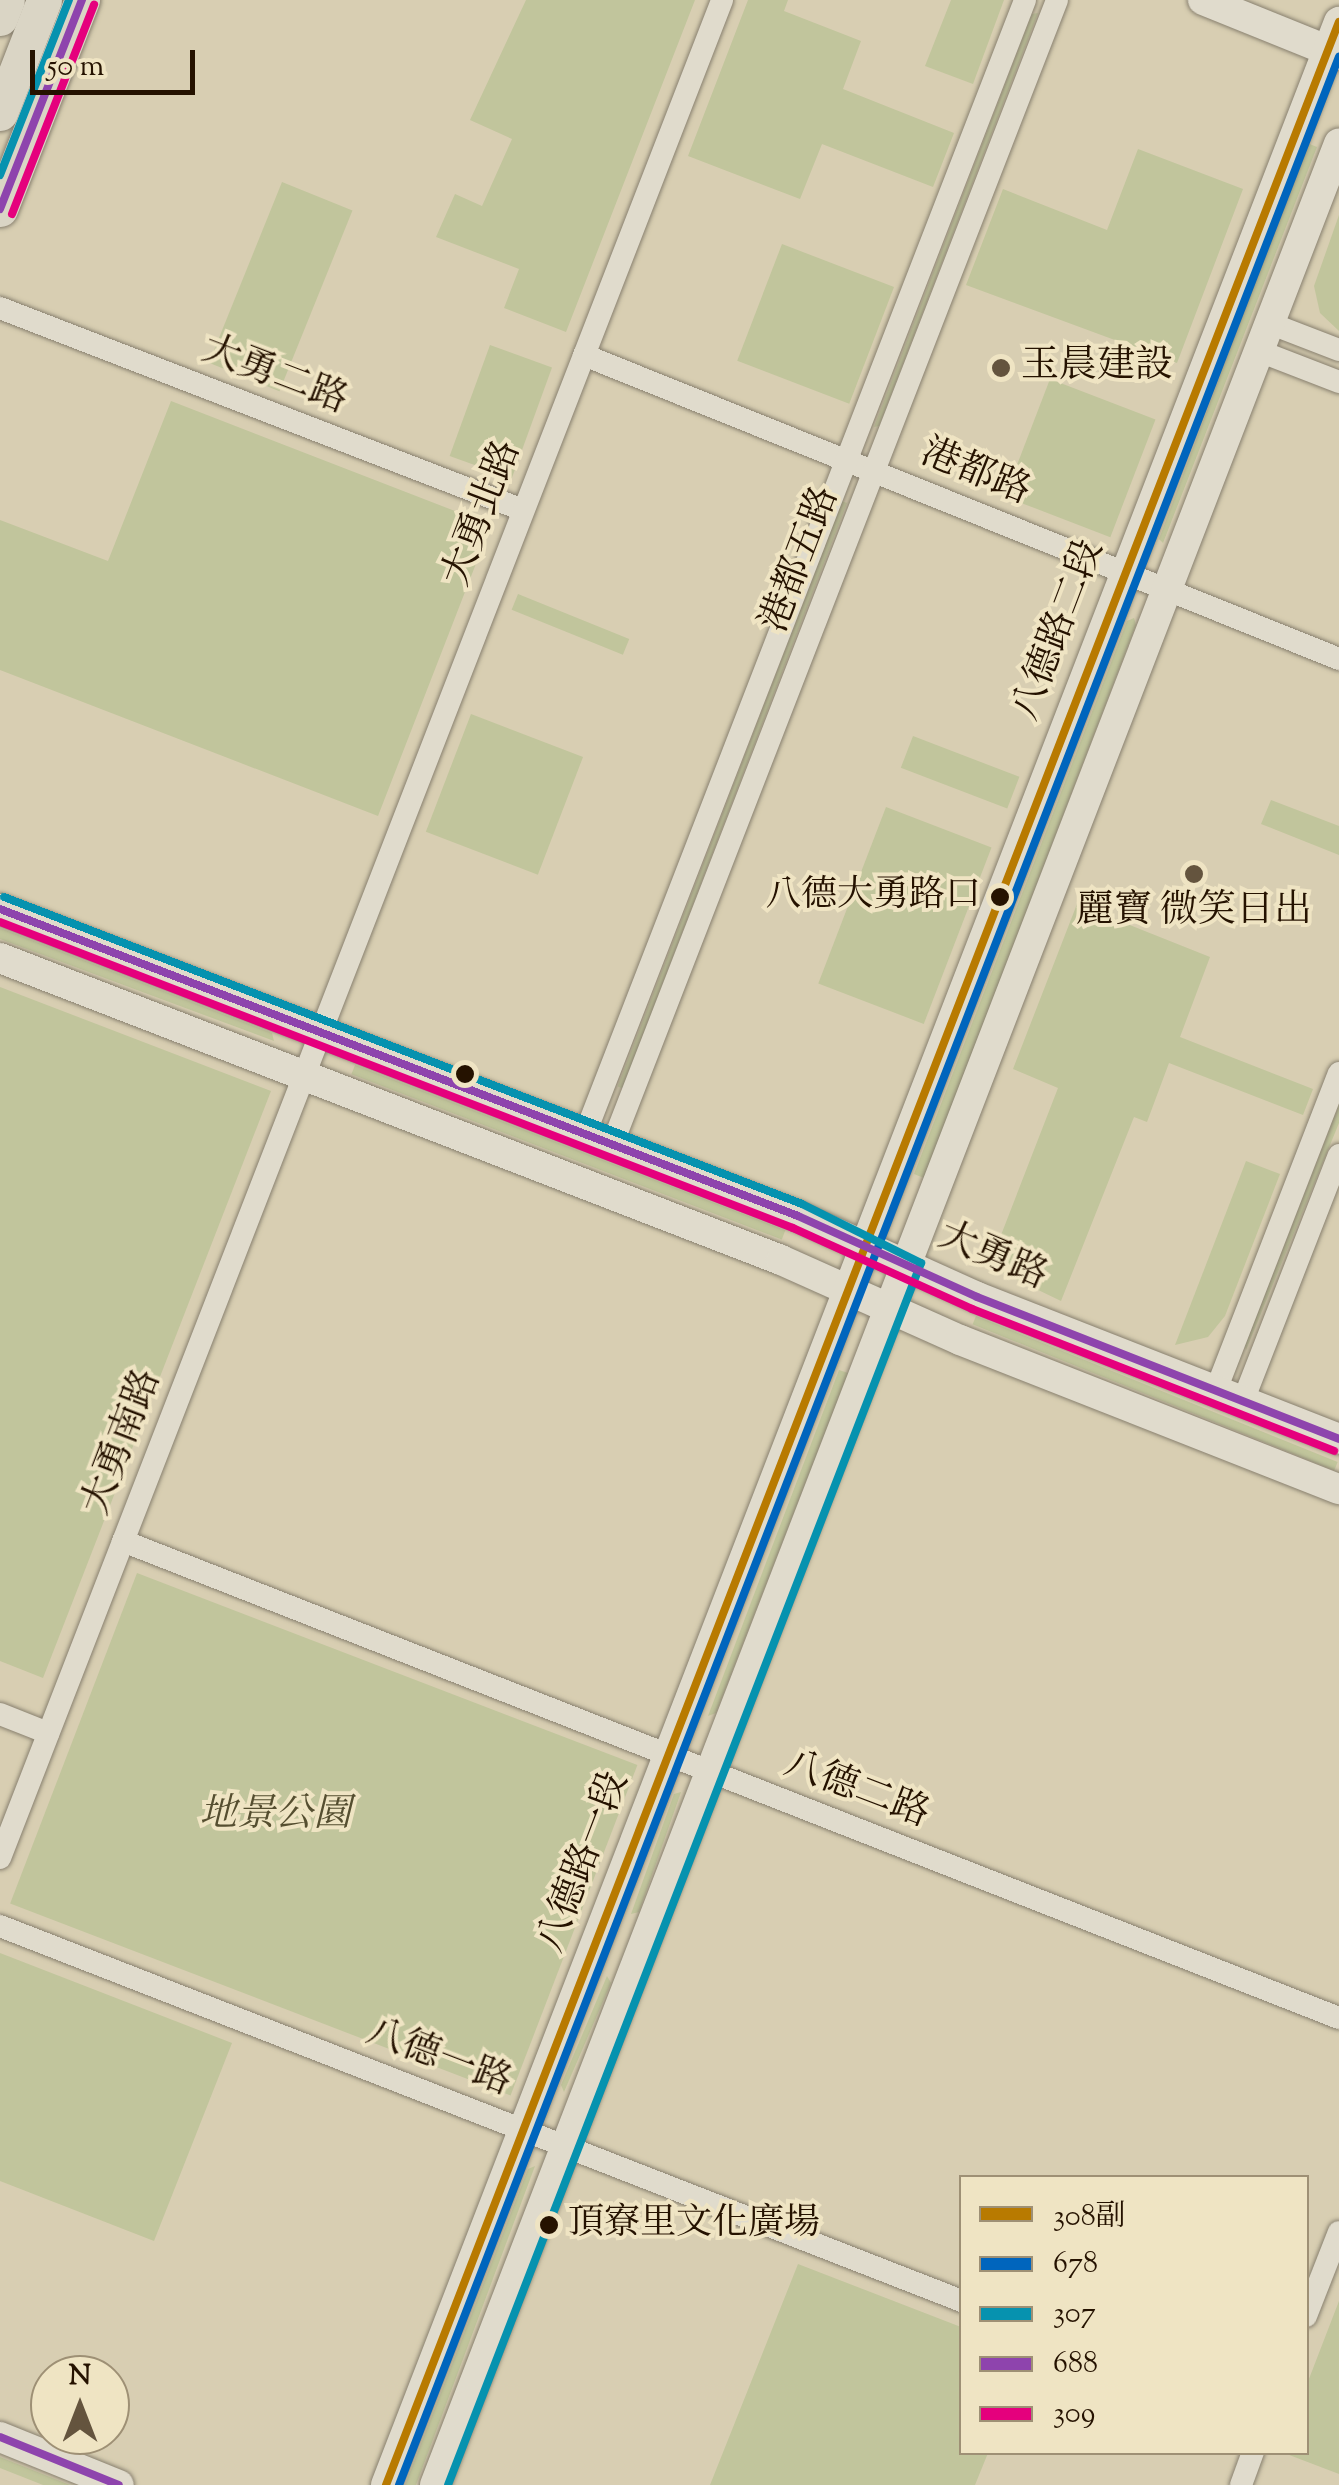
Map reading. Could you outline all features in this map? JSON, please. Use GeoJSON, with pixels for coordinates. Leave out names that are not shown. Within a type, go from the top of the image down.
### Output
{"type":"FeatureCollection","features":[{"type":"Feature","properties":{"kind":"main road"},"geometry":{"type":"LineString","coordinates":[[0,18],[7,0]]}},
{"type":"Feature","properties":{"kind":"main road"},"geometry":{"type":"LineString","coordinates":[[0,209],[12,102],[44,0]]}},
{"type":"Feature","properties":{"kind":"main road"},"geometry":{"type":"LineString","coordinates":[[12,102],[82,0]]}},
{"type":"Feature","properties":{"kind":"street","name":"大勇北路"},"geometry":{"type":"LineString","coordinates":[[312,1054],[722,0]]}},
{"type":"Feature","properties":{"kind":"street","name":"港都五路"},"geometry":{"type":"LineString","coordinates":[[598,1140],[846,460],[1025,0]]}},
{"type":"Feature","properties":{"kind":"street","name":"港都五路"},"geometry":{"type":"LineString","coordinates":[[598,1140],[874,472],[1057,0]]}},
{"type":"Feature","properties":{"kind":"street"},"geometry":{"type":"LineString","coordinates":[[1203,0],[1335,42]]}},
{"type":"Feature","properties":{"kind":"street","name":"八德路二段"},"geometry":{"type":"LineString","coordinates":[[858,1269],[1335,42]]}},
{"type":"Feature","properties":{"kind":"street"},"geometry":{"type":"LineString","coordinates":[[436,2485],[1339,143]]}},
{"type":"Feature","properties":{"kind":"street","name":"大勇二路"},"geometry":{"type":"LineString","coordinates":[[0,308],[524,510]]}},
{"type":"Feature","properties":{"kind":"street"},"geometry":{"type":"LineString","coordinates":[[1264,337],[1339,350]]}},
{"type":"Feature","properties":{"kind":"street"},"geometry":{"type":"LineString","coordinates":[[1264,337],[1339,382]]}},
{"type":"Feature","properties":{"kind":"street","name":"港都路"},"geometry":{"type":"LineString","coordinates":[[584,354],[1339,658]]}},
{"type":"Feature","properties":{"kind":"street","name":"大勇路"},"geometry":{"type":"LineString","coordinates":[[0,908],[312,1054],[900,1288],[1230,1396],[1339,1439]]}},
{"type":"Feature","properties":{"kind":"street","name":"大勇路"},"geometry":{"type":"LineString","coordinates":[[0,958],[598,1140],[858,1269],[1339,1489]]}},
{"type":"Feature","properties":{"kind":"street","name":"大勇南路"},"geometry":{"type":"LineString","coordinates":[[0,1858],[312,1054]]}},
{"type":"Feature","properties":{"kind":"street"},"geometry":{"type":"LineString","coordinates":[[1230,1396],[1339,1073]]}},
{"type":"Feature","properties":{"kind":"street"},"geometry":{"type":"LineString","coordinates":[[1230,1396],[1339,1155]]}},
{"type":"Feature","properties":{"kind":"street","name":"八德路一段"},"geometry":{"type":"LineString","coordinates":[[386,2485],[858,1269]]}},
{"type":"Feature","properties":{"kind":"street","name":"八德二路"},"geometry":{"type":"LineString","coordinates":[[123,1541],[1339,2018]]}},
{"type":"Feature","properties":{"kind":"street"},"geometry":{"type":"LineString","coordinates":[[0,1714],[48,1733]]}},
{"type":"Feature","properties":{"kind":"street","name":"八德一路"},"geometry":{"type":"LineString","coordinates":[[0,1926],[959,2299]]}},
{"type":"Feature","properties":{"kind":"street"},"geometry":{"type":"LineString","coordinates":[[599,1937],[642,1954]]}},
{"type":"Feature","properties":{"kind":"street"},"geometry":{"type":"LineString","coordinates":[[1309,2308],[1339,2232]]}},
{"type":"Feature","properties":{"kind":"street"},"geometry":{"type":"LineString","coordinates":[[0,2437],[120,2485]]}},
{"type":"Feature","properties":{"kind":"street"},"geometry":{"type":"LineString","coordinates":[[1241,2485],[1253,2455]]}},
{"type":"Feature","properties":{"kind":"green space"},"geometry":{"type":"Polygon","coordinates":[[[526,0],[695,0],[566,332],[504,308],[519,269],[436,237],[455,194],[482,206],[512,139],[470,120],[526,0]]]}},
{"type":"Feature","properties":{"kind":"green space"},"geometry":{"type":"Polygon","coordinates":[[[748,0],[788,0],[784,11],[861,41],[843,89],[954,133],[933,187],[822,144],[800,199],[688,156],[748,0]]]}},
{"type":"Feature","properties":{"kind":"green space"},"geometry":{"type":"Polygon","coordinates":[[[951,0],[1004,0],[973,84],[925,66],[951,0]]]}},
{"type":"Feature","properties":{"kind":"green space"},"geometry":{"type":"Polygon","coordinates":[[[1038,13],[879,426],[874,427],[1032,14],[1038,13]]]}},
{"type":"Feature","properties":{"kind":"green space"},"geometry":{"type":"Polygon","coordinates":[[[1307,143],[1317,147],[1163,543],[1159,539],[1307,143]]]}},
{"type":"Feature","properties":{"kind":"green space"},"geometry":{"type":"Polygon","coordinates":[[[1138,149],[1243,189],[1177,363],[966,285],[1003,189],[1107,230],[1138,149]]]}},
{"type":"Feature","properties":{"kind":"green space"},"geometry":{"type":"Polygon","coordinates":[[[282,182],[352,210],[279,391],[209,363],[282,182]]]}},
{"type":"Feature","properties":{"kind":"green space"},"geometry":{"type":"Polygon","coordinates":[[[1339,215],[1339,331],[1320,313],[1314,286],[1339,215]]]}},
{"type":"Feature","properties":{"kind":"green space"},"geometry":{"type":"Polygon","coordinates":[[[782,244],[894,287],[849,404],[737,361],[782,244]]]}},
{"type":"Feature","properties":{"kind":"green space"},"geometry":{"type":"Polygon","coordinates":[[[490,345],[552,368],[512,478],[450,456],[490,345]]]}},
{"type":"Feature","properties":{"kind":"green space"},"geometry":{"type":"Polygon","coordinates":[[[1050,379],[1155,419],[1110,537],[1005,497],[1050,379]]]}},
{"type":"Feature","properties":{"kind":"green space"},"geometry":{"type":"Polygon","coordinates":[[[171,401],[491,525],[378,816],[0,670],[0,520],[108,561],[171,401]]]}},
{"type":"Feature","properties":{"kind":"green space"},"geometry":{"type":"Polygon","coordinates":[[[842,501],[847,503],[622,1088],[618,1087],[842,501]]]}},
{"type":"Feature","properties":{"kind":"green space"},"geometry":{"type":"Polygon","coordinates":[[[518,594],[629,639],[623,655],[512,610],[518,594]]]}},
{"type":"Feature","properties":{"kind":"green space"},"geometry":{"type":"Polygon","coordinates":[[[1134,618],[1136,625],[924,1178],[914,1174],[1127,621],[1134,618]]]}},
{"type":"Feature","properties":{"kind":"green space"},"geometry":{"type":"Polygon","coordinates":[[[471,714],[583,757],[538,875],[426,832],[471,714]]]}},
{"type":"Feature","properties":{"kind":"green space"},"geometry":{"type":"Polygon","coordinates":[[[913,736],[1019,777],[1007,809],[901,768],[913,736]]]}},
{"type":"Feature","properties":{"kind":"green space"},"geometry":{"type":"Polygon","coordinates":[[[1271,800],[1339,826],[1339,855],[1261,824],[1271,800]]]}},
{"type":"Feature","properties":{"kind":"green space"},"geometry":{"type":"Polygon","coordinates":[[[886,807],[991,847],[924,1024],[818,983],[886,807]]]}},
{"type":"Feature","properties":{"kind":"green space"},"geometry":{"type":"Polygon","coordinates":[[[1077,904],[1210,957],[1180,1037],[1313,1089],[1303,1115],[1169,1063],[1147,1122],[1134,1117],[1061,1301],[989,1266],[1058,1088],[1013,1069],[1077,904]]]}},
{"type":"Feature","properties":{"kind":"green space"},"geometry":{"type":"Polygon","coordinates":[[[0,928],[272,1033],[274,1041],[0,939],[0,928]]]}},
{"type":"Feature","properties":{"kind":"green space"},"geometry":{"type":"Polygon","coordinates":[[[0,987],[271,1091],[43,1678],[0,1661],[0,987]]]}},
{"type":"Feature","properties":{"kind":"green space"},"geometry":{"type":"Polygon","coordinates":[[[355,1065],[785,1230],[782,1240],[351,1074],[355,1065]]]}},
{"type":"Feature","properties":{"kind":"green space"},"geometry":{"type":"Polygon","coordinates":[[[1339,1105],[1339,1123],[1246,1350],[1245,1346],[1339,1105]]]}},
{"type":"Feature","properties":{"kind":"green space"},"geometry":{"type":"Polygon","coordinates":[[[1246,1161],[1280,1174],[1225,1316],[1208,1337],[1175,1345],[1246,1161]]]}},
{"type":"Feature","properties":{"kind":"green space"},"geometry":{"type":"Polygon","coordinates":[[[976,1316],[1338,1462],[1334,1470],[973,1324],[976,1316]]]}},
{"type":"Feature","properties":{"kind":"green space"},"geometry":{"type":"Polygon","coordinates":[[[839,1370],[848,1373],[716,1713],[708,1716],[839,1370]]]}},
{"type":"Feature","properties":{"kind":"green space","name":"地景公園"},"geometry":{"type":"Polygon","coordinates":[[[137,1573],[637,1765],[511,2096],[10,1903],[137,1573]]]}},
{"type":"Feature","properties":{"kind":"green space"},"geometry":{"type":"Polygon","coordinates":[[[681,1792],[639,1912],[631,1914],[674,1794],[681,1792]]]}},
{"type":"Feature","properties":{"kind":"green space"},"geometry":{"type":"Polygon","coordinates":[[[0,1953],[232,2043],[154,2241],[0,2181],[0,1953]]]}},
{"type":"Feature","properties":{"kind":"green space"},"geometry":{"type":"Polygon","coordinates":[[[607,1976],[611,1983],[564,2092],[561,2085],[607,1976]]]}},
{"type":"Feature","properties":{"kind":"green space"},"geometry":{"type":"Polygon","coordinates":[[[535,2166],[416,2485],[405,2485],[528,2169],[535,2166]]]}},
{"type":"Feature","properties":{"kind":"green space"},"geometry":{"type":"Polygon","coordinates":[[[798,2264],[959,2326],[959,2455],[987,2455],[975,2485],[710,2485],[798,2264]]]}},
{"type":"Feature","properties":{"kind":"green space"},"geometry":{"type":"Polygon","coordinates":[[[1339,2301],[1339,2474],[1289,2455],[1309,2455],[1309,2379],[1339,2301]]]}},
{"type":"Feature","properties":{"kind":"green space"},"geometry":{"type":"Polygon","coordinates":[[[0,2457],[70,2485],[43,2485],[0,2468],[0,2457]]]}},
{"type":"Feature","properties":{"kind":"transit line","name":"307"},"geometry":{"type":"LineString","coordinates":[[0,175],[69,0]]}},
{"type":"Feature","properties":{"kind":"transit line","name":"688"},"geometry":{"type":"LineString","coordinates":[[0,209],[82,0]]}},
{"type":"Feature","properties":{"kind":"transit line","name":"309"},"geometry":{"type":"LineString","coordinates":[[12,214],[94,5]]}},
{"type":"Feature","properties":{"kind":"transit line","name":"308副"},"geometry":{"type":"LineString","coordinates":[[386,2485],[1339,22]]}},
{"type":"Feature","properties":{"kind":"transit line","name":"678"},"geometry":{"type":"LineString","coordinates":[[399,2485],[1339,57]]}},
{"type":"Feature","properties":{"kind":"transit line","name":"307"},"geometry":{"type":"LineString","coordinates":[[4,897],[802,1204],[921,1263],[448,2485]]}},
{"type":"Feature","properties":{"kind":"transit line","name":"688"},"geometry":{"type":"LineString","coordinates":[[0,909],[798,1216],[977,1297],[1339,1439]]}},
{"type":"Feature","properties":{"kind":"transit line","name":"309"},"geometry":{"type":"LineString","coordinates":[[0,922],[793,1228],[972,1309],[1334,1451]]}},
{"type":"Feature","properties":{"kind":"transit line","name":"688"},"geometry":{"type":"LineString","coordinates":[[0,2437],[119,2485]]}},
{"type":"Feature","properties":{"kind":"place","name":"玉晨建設"},"geometry":{"type":"Point","coordinates":[1001,368]}},
{"type":"Feature","properties":{"kind":"place","name":"麗寶 微笑日出"},"geometry":{"type":"Point","coordinates":[1194,874]}},
{"type":"Feature","properties":{"kind":"place","name":"八德大勇路口"},"geometry":{"type":"Point","coordinates":[1000,897]}},
{"type":"Feature","properties":{"kind":"place","name":"頂寮里文化廣場"},"geometry":{"type":"Point","coordinates":[549,2225]}}]}
